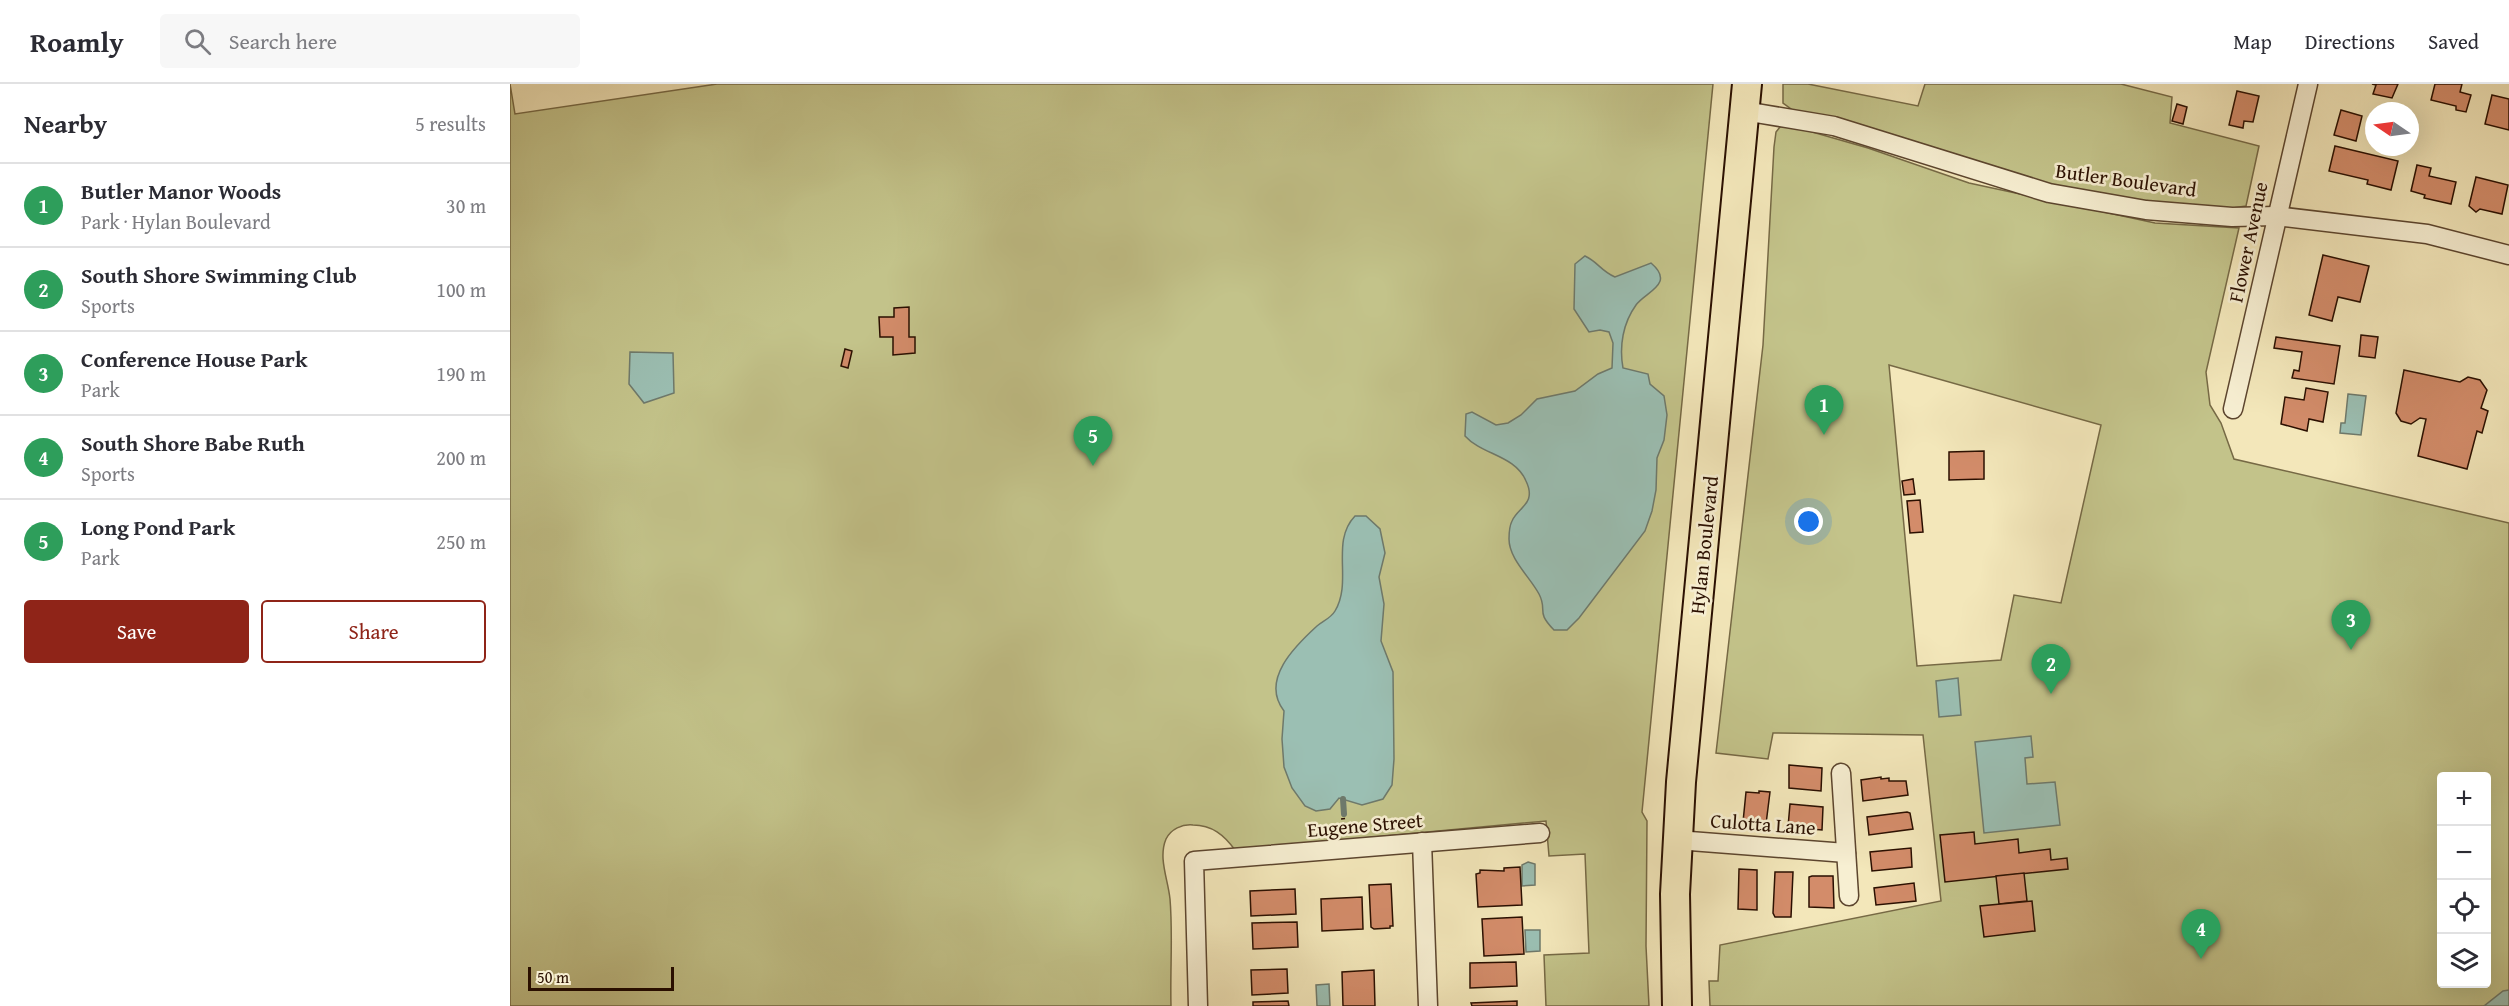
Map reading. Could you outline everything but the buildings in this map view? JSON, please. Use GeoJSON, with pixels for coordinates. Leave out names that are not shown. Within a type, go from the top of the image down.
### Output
{"type":"FeatureCollection","features":[{"type":"Feature","properties":{"kind":"main road","name":"Hylan Boulevard"},"geometry":{"type":"LineString","coordinates":[[1677,1006],[1675,904],[1677,840],[1746,98]]}},
{"type":"Feature","properties":{"kind":"street","name":"Flower Avenue"},"geometry":{"type":"LineString","coordinates":[[2233,409],[2308,84]]}},
{"type":"Feature","properties":{"kind":"street","name":"Butler Boulevard"},"geometry":{"type":"LineString","coordinates":[[1746,98],[2049,193],[2146,210],[2232,217],[2276,216],[2427,234],[2509,255]]}},
{"type":"Feature","properties":{"kind":"street","name":"Culotta Lane"},"geometry":{"type":"LineString","coordinates":[[1841,773],[1849,896]]}},
{"type":"Feature","properties":{"kind":"street","name":"Eugene Street"},"geometry":{"type":"LineString","coordinates":[[1198,1006],[1194,861],[1540,833]]}},
{"type":"Feature","properties":{"kind":"street","name":"Culotta Lane"},"geometry":{"type":"LineString","coordinates":[[1677,840],[1846,853]]}},
{"type":"Feature","properties":{"kind":"street"},"geometry":{"type":"LineString","coordinates":[[1422,842],[1428,1006]]}},
{"type":"Feature","properties":{"kind":"green space"},"geometry":{"type":"Polygon","coordinates":[[[510,84],[515,114],[717,84],[1713,84],[1642,812],[1647,821],[1646,946],[1649,1006],[1546,1006],[1544,955],[1589,953],[1585,854],[1549,856],[1546,821],[1235,850],[1222,835],[1212,829],[1200,825],[1185,825],[1177,828],[1166,839],[1163,854],[1171,912],[1171,1006],[510,1006],[510,84]]]}},
{"type":"Feature","properties":{"kind":"green space"},"geometry":{"type":"Polygon","coordinates":[[[1783,84],[1808,84],[1918,106],[1925,84],[2121,84],[2172,97],[2170,123],[2259,146],[2246,206],[2226,209],[2145,202],[2060,188],[1794,111],[1783,103],[1783,84]]]}},
{"type":"Feature","properties":{"kind":"green space"},"geometry":{"type":"Polygon","coordinates":[[[1788,125],[1868,148],[1969,183],[2155,223],[2239,228],[2206,372],[2210,405],[2221,423],[2234,459],[2509,523],[2509,1006],[1710,1006],[1709,981],[1718,981],[1720,945],[1941,901],[1923,735],[1773,733],[1768,759],[1716,753],[1763,345],[1776,132],[1780,127],[1788,125]],[[1889,365],[1917,666],[2001,660],[2014,595],[2061,603],[2101,425],[1889,365]]]}},
{"type":"Feature","properties":{"kind":"water"},"geometry":{"type":"Polygon","coordinates":[[[1585,256],[1615,277],[1651,263],[1658,270],[1660,282],[1640,300],[1628,319],[1623,335],[1622,360],[1623,368],[1648,374],[1650,384],[1664,396],[1667,415],[1664,440],[1657,458],[1656,490],[1645,531],[1579,618],[1567,630],[1554,630],[1543,615],[1539,594],[1516,561],[1510,546],[1511,523],[1528,500],[1529,489],[1526,481],[1521,472],[1506,460],[1480,447],[1465,436],[1466,414],[1472,412],[1496,425],[1508,423],[1521,415],[1537,399],[1575,391],[1598,374],[1612,368],[1613,343],[1609,332],[1600,330],[1589,332],[1574,309],[1575,264],[1585,256]]]}},
{"type":"Feature","properties":{"kind":"water"},"geometry":{"type":"Polygon","coordinates":[[[630,352],[673,353],[674,393],[644,403],[629,384],[630,352]]]}},
{"type":"Feature","properties":{"kind":"water"},"geometry":{"type":"Polygon","coordinates":[[[2348,394],[2366,396],[2361,435],[2340,433],[2341,423],[2345,423],[2348,394]]]}},
{"type":"Feature","properties":{"kind":"water"},"geometry":{"type":"Polygon","coordinates":[[[1355,516],[1366,516],[1380,529],[1385,553],[1379,577],[1384,604],[1381,641],[1393,672],[1392,785],[1383,799],[1362,805],[1339,798],[1330,809],[1316,811],[1305,806],[1292,788],[1284,767],[1282,739],[1284,711],[1278,699],[1276,687],[1283,664],[1299,643],[1335,611],[1342,587],[1344,538],[1355,516]]]}},
{"type":"Feature","properties":{"kind":"water"},"geometry":{"type":"Polygon","coordinates":[[[1958,678],[1961,715],[1939,717],[1936,681],[1958,678]]]}},
{"type":"Feature","properties":{"kind":"water"},"geometry":{"type":"Polygon","coordinates":[[[2031,736],[2033,757],[2025,758],[2027,784],[2055,782],[2060,825],[1984,833],[1975,742],[2031,736]]]}},
{"type":"Feature","properties":{"kind":"water"},"geometry":{"type":"Polygon","coordinates":[[[1528,862],[1535,864],[1535,885],[1522,886],[1522,865],[1528,862]]]}},
{"type":"Feature","properties":{"kind":"water"},"geometry":{"type":"Polygon","coordinates":[[[1525,930],[1540,930],[1540,951],[1526,952],[1525,930]]]}},
{"type":"Feature","properties":{"kind":"water"},"geometry":{"type":"Polygon","coordinates":[[[1329,984],[1330,1006],[1317,1006],[1316,985],[1329,984]]]}},
{"type":"Feature","properties":{"kind":"water"},"geometry":{"type":"Polygon","coordinates":[[[2509,990],[2509,1006],[2484,1006],[2503,991],[2509,990]]]}},
{"type":"Feature","properties":{"kind":"waterway"},"geometry":{"type":"LineString","coordinates":[[1343,799],[1344,814]]}},
{"type":"Feature","properties":{"kind":"place","name":"Butler Manor Woods"},"geometry":{"type":"Point","coordinates":[1824,435]}},
{"type":"Feature","properties":{"kind":"place","name":"Long Pond Park"},"geometry":{"type":"Point","coordinates":[1093,466]}},
{"type":"Feature","properties":{"kind":"place","name":"Conference House Park"},"geometry":{"type":"Point","coordinates":[2351,650]}},
{"type":"Feature","properties":{"kind":"place","name":"South Shore Swimming Club"},"geometry":{"type":"Point","coordinates":[2051,694]}},
{"type":"Feature","properties":{"kind":"place","name":"South Shore Babe Ruth"},"geometry":{"type":"Point","coordinates":[2201,959]}}]}
